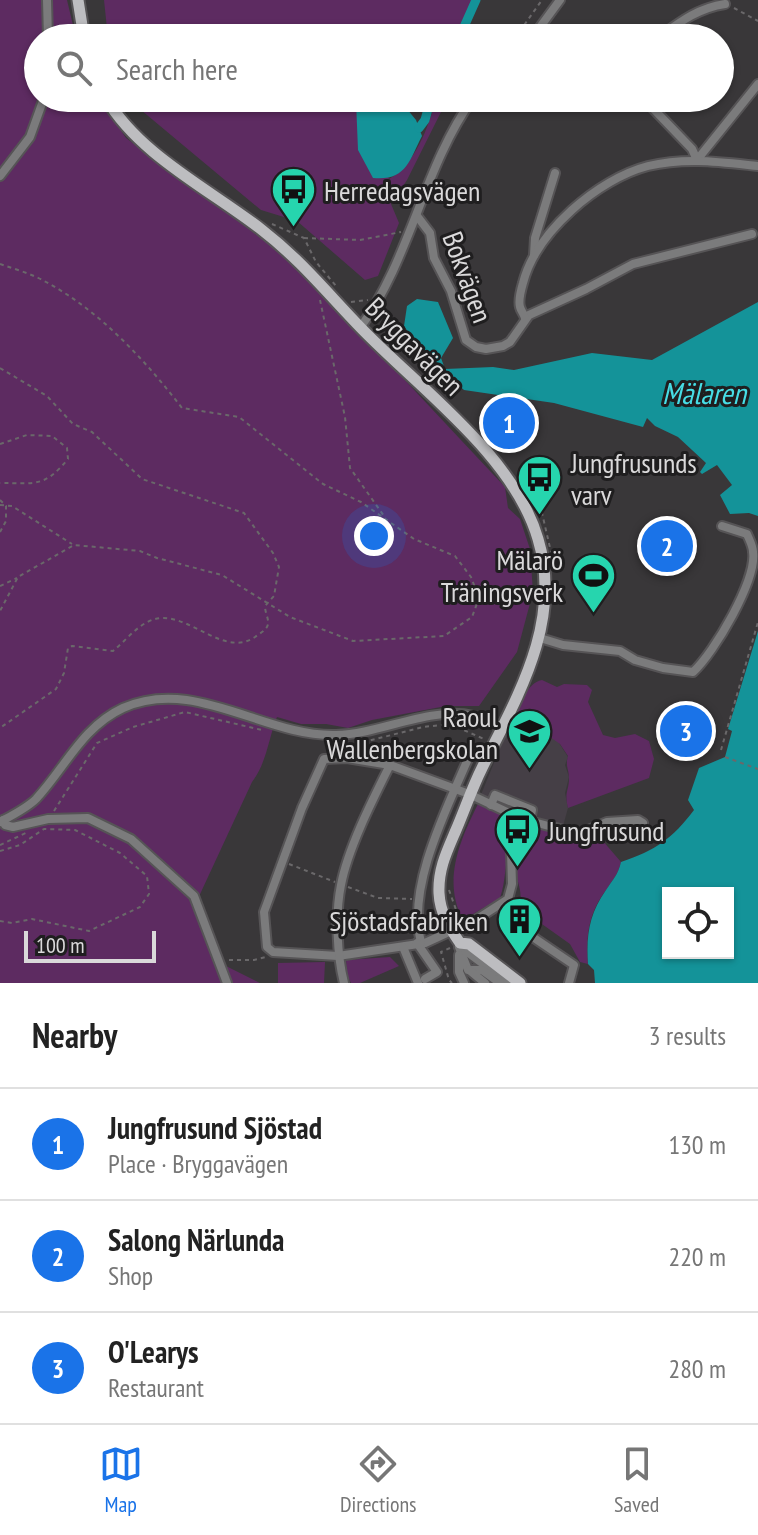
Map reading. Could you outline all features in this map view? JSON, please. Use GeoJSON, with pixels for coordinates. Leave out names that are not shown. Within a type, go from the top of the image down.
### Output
{"type":"FeatureCollection","features":[{"type":"Feature","properties":{"kind":"main road"},"geometry":{"type":"LineString","coordinates":[[78,0],[82,24]]}},
{"type":"Feature","properties":{"kind":"main road","name":"Bryggavägen"},"geometry":{"type":"LineString","coordinates":[[115,112],[138,140],[262,229],[302,263],[360,328],[487,452],[525,505],[544,566],[546,597],[540,638],[525,679],[469,794],[444,855],[440,874],[442,910],[457,945],[469,944],[520,983]]}},
{"type":"Feature","properties":{"kind":"street"},"geometry":{"type":"LineString","coordinates":[[47,0],[48,24]]}},
{"type":"Feature","properties":{"kind":"street"},"geometry":{"type":"LineString","coordinates":[[542,24],[560,0]]}},
{"type":"Feature","properties":{"kind":"street"},"geometry":{"type":"LineString","coordinates":[[678,24],[708,6],[725,4]]}},
{"type":"Feature","properties":{"kind":"street"},"geometry":{"type":"LineString","coordinates":[[656,112],[692,149],[697,160],[758,84]]}},
{"type":"Feature","properties":{"kind":"street"},"geometry":{"type":"LineString","coordinates":[[0,176],[30,137],[39,112]]}},
{"type":"Feature","properties":{"kind":"street"},"geometry":{"type":"LineString","coordinates":[[360,328],[380,298],[464,112]]}},
{"type":"Feature","properties":{"kind":"street","name":"Bokvägen"},"geometry":{"type":"LineString","coordinates":[[417,216],[430,233],[434,258],[451,291],[466,340],[486,349],[503,346],[515,336],[525,318],[519,305],[534,256],[568,213],[612,182],[645,167],[697,160],[758,166]]}},
{"type":"Feature","properties":{"kind":"street"},"geometry":{"type":"LineString","coordinates":[[534,256],[535,238],[555,173]]}},
{"type":"Feature","properties":{"kind":"street"},"geometry":{"type":"LineString","coordinates":[[525,318],[633,264],[752,234]]}},
{"type":"Feature","properties":{"kind":"street"},"geometry":{"type":"LineString","coordinates":[[540,638],[563,645],[620,651],[635,660],[693,672],[706,660],[743,596],[754,553],[747,534],[722,526]]}},
{"type":"Feature","properties":{"kind":"street"},"geometry":{"type":"LineString","coordinates":[[227,983],[194,896],[131,839],[88,818],[48,819],[13,827],[2,821],[34,801],[88,731],[121,709],[143,701],[171,697],[229,709],[298,731],[336,735],[457,714],[473,715],[502,727]]}},
{"type":"Feature","properties":{"kind":"street"},"geometry":{"type":"LineString","coordinates":[[403,947],[421,981],[437,972],[419,942],[417,899],[424,872],[471,752]]}},
{"type":"Feature","properties":{"kind":"street"},"geometry":{"type":"LineString","coordinates":[[491,805],[495,795],[532,810],[526,820],[511,851],[512,884],[508,899],[503,904],[425,943],[338,956],[273,952],[267,947],[264,912],[302,808],[324,759],[366,760],[390,765],[469,794],[491,805],[526,820],[579,834],[607,822],[638,820],[643,823]]}},
{"type":"Feature","properties":{"kind":"street"},"geometry":{"type":"LineString","coordinates":[[344,983],[338,956],[341,885],[365,817],[390,765]]}},
{"type":"Feature","properties":{"kind":"street"},"geometry":{"type":"LineString","coordinates":[[512,923],[574,965],[569,983]]}},
{"type":"Feature","properties":{"kind":"street"},"geometry":{"type":"LineString","coordinates":[[457,945],[474,976],[485,983]]}},
{"type":"Feature","properties":{"kind":"street"},"geometry":{"type":"LineString","coordinates":[[457,945],[459,972],[464,983]]}},
{"type":"Feature","properties":{"kind":"street"},"geometry":{"type":"LineString","coordinates":[[457,945],[509,983]]}},
{"type":"Feature","properties":{"kind":"street"},"geometry":{"type":"LineString","coordinates":[[474,976],[482,970],[500,983]]}},
{"type":"Feature","properties":{"kind":"street"},"geometry":{"type":"LineString","coordinates":[[474,976],[479,973],[492,983]]}},
{"type":"Feature","properties":{"kind":"path"},"geometry":{"type":"LineString","coordinates":[[525,24],[542,0]]}},
{"type":"Feature","properties":{"kind":"path"},"geometry":{"type":"LineString","coordinates":[[725,4],[758,21]]}},
{"type":"Feature","properties":{"kind":"path"},"geometry":{"type":"LineString","coordinates":[[304,238],[360,240],[402,232]]}},
{"type":"Feature","properties":{"kind":"path"},"geometry":{"type":"LineString","coordinates":[[0,264],[44,280],[82,304],[157,376],[182,408],[239,417],[323,484],[361,502],[414,539],[455,556],[471,577],[479,598],[472,617],[444,636],[353,641],[290,617],[222,575],[140,551],[74,545],[12,506],[0,505]]}},
{"type":"Feature","properties":{"kind":"path"},"geometry":{"type":"LineString","coordinates":[[319,295],[345,417],[350,468],[387,520]]}},
{"type":"Feature","properties":{"kind":"path"},"geometry":{"type":"LineString","coordinates":[[0,368],[47,396],[73,424],[92,432],[142,479],[244,513],[273,553],[279,567],[274,596],[265,612],[269,623],[266,629],[246,643],[228,642],[164,618],[146,622],[113,651],[72,646],[68,648],[64,673],[56,689],[0,728]]}},
{"type":"Feature","properties":{"kind":"path"},"geometry":{"type":"LineString","coordinates":[[0,444],[27,435],[52,436],[67,448],[68,459],[53,477],[37,483],[0,483]]}},
{"type":"Feature","properties":{"kind":"path"},"geometry":{"type":"LineString","coordinates":[[524,486],[542,513],[551,547],[551,562]]}},
{"type":"Feature","properties":{"kind":"path"},"geometry":{"type":"LineString","coordinates":[[0,500],[6,506],[6,521],[0,532]]}},
{"type":"Feature","properties":{"kind":"path"},"geometry":{"type":"LineString","coordinates":[[0,586],[74,545]]}},
{"type":"Feature","properties":{"kind":"path"},"geometry":{"type":"LineString","coordinates":[[0,611],[18,577]]}},
{"type":"Feature","properties":{"kind":"path"},"geometry":{"type":"LineString","coordinates":[[721,750],[758,622]]}},
{"type":"Feature","properties":{"kind":"path"},"geometry":{"type":"LineString","coordinates":[[0,845],[17,839],[48,819],[97,743],[133,727],[185,712],[275,733]]}},
{"type":"Feature","properties":{"kind":"path"},"geometry":{"type":"LineString","coordinates":[[329,743],[364,742],[442,725],[459,728],[482,738]]}},
{"type":"Feature","properties":{"kind":"path"},"geometry":{"type":"LineString","coordinates":[[725,757],[758,769]]}},
{"type":"Feature","properties":{"kind":"path"},"geometry":{"type":"LineString","coordinates":[[0,851],[20,845],[44,829],[75,830],[120,853],[147,876],[149,894],[140,907],[89,931],[32,919],[12,923],[0,921]]}},
{"type":"Feature","properties":{"kind":"path"},"geometry":{"type":"LineString","coordinates":[[449,890],[454,908],[464,925]]}},
{"type":"Feature","properties":{"kind":"path"},"geometry":{"type":"LineString","coordinates":[[452,983],[441,952],[457,945]]}},
{"type":"Feature","properties":{"kind":"path"},"geometry":{"type":"LineString","coordinates":[[216,958],[254,960],[273,952]]}},
{"type":"Feature","properties":{"kind":"shaded area"},"geometry":{"type":"Polygon","coordinates":[[[0,0],[67,0],[73,24],[24,24],[24,112],[108,112],[126,138],[297,265],[505,487],[508,508],[520,519],[530,549],[533,592],[517,652],[479,706],[446,706],[372,720],[348,728],[301,724],[277,717],[261,767],[195,905],[214,960],[260,983],[0,983],[0,0]]]}},
{"type":"Feature","properties":{"kind":"shaded area"},"geometry":{"type":"Polygon","coordinates":[[[104,0],[473,0],[462,24],[107,24],[104,0]]]}},
{"type":"Feature","properties":{"kind":"shaded area"},"geometry":{"type":"Polygon","coordinates":[[[143,112],[361,112],[389,179],[413,154],[432,112],[441,112],[407,180],[391,204],[399,223],[378,276],[365,280],[297,221],[261,210],[143,112]]]}},
{"type":"Feature","properties":{"kind":"shaded area"},"geometry":{"type":"Polygon","coordinates":[[[542,680],[557,687],[564,684],[587,685],[592,690],[588,702],[603,735],[615,738],[635,734],[649,741],[654,759],[649,778],[568,808],[568,756],[560,744],[550,737],[549,730],[519,731],[515,718],[528,690],[542,680]]]}},
{"type":"Feature","properties":{"kind":"shaded area","name":"Raoul Wallenbergskolan"},"geometry":{"type":"Polygon","coordinates":[[[515,718],[519,731],[550,729],[568,757],[565,765],[569,777],[565,793],[568,808],[563,826],[480,797],[515,718]]]}},
{"type":"Feature","properties":{"kind":"shaded area"},"geometry":{"type":"Polygon","coordinates":[[[478,804],[518,821],[510,843],[500,898],[463,920],[457,905],[454,876],[460,846],[478,804]]]}},
{"type":"Feature","properties":{"kind":"shaded area"},"geometry":{"type":"Polygon","coordinates":[[[525,827],[536,830],[539,827],[582,839],[596,833],[621,862],[592,917],[587,944],[588,964],[580,962],[570,944],[518,907],[521,896],[515,859],[525,827]]]}},
{"type":"Feature","properties":{"kind":"shaded area"},"geometry":{"type":"Polygon","coordinates":[[[390,957],[399,966],[360,983],[351,983],[346,960],[390,957]]]}},
{"type":"Feature","properties":{"kind":"shaded area"},"geometry":{"type":"Polygon","coordinates":[[[325,962],[324,983],[278,983],[278,963],[325,962]]]}},
{"type":"Feature","properties":{"kind":"water"},"geometry":{"type":"Polygon","coordinates":[[[356,112],[409,112],[422,136],[405,168],[384,178],[373,178],[358,150],[356,112]]]}},
{"type":"Feature","properties":{"kind":"water","name":"Mälaren"},"geometry":{"type":"Polygon","coordinates":[[[417,299],[438,302],[453,338],[441,358],[445,369],[493,367],[514,370],[592,353],[652,360],[758,302],[758,516],[730,514],[720,495],[732,485],[717,465],[702,474],[700,472],[706,463],[678,437],[655,426],[647,418],[643,427],[554,403],[464,390],[423,354],[404,326],[407,306],[417,299]]]}},
{"type":"Feature","properties":{"kind":"water"},"geometry":{"type":"Polygon","coordinates":[[[758,631],[758,983],[595,983],[594,970],[588,964],[588,944],[592,917],[600,899],[617,874],[621,862],[662,842],[694,810],[688,800],[699,768],[725,757],[732,731],[728,729],[758,631]]]}},
{"type":"Feature","properties":{"kind":"waterway"},"geometry":{"type":"LineString","coordinates":[[465,24],[476,0]]}},
{"type":"Feature","properties":{"kind":"waterway"},"geometry":{"type":"LineString","coordinates":[[419,128],[427,112]]}},
{"type":"Feature","properties":{"kind":"place","name":"Herredagsvägen"},"geometry":{"type":"Point","coordinates":[293,229]}},
{"type":"Feature","properties":{"kind":"place","name":"Jungfrusund Sjöstad"},"geometry":{"type":"Point","coordinates":[509,423]}},
{"type":"Feature","properties":{"kind":"place","name":"Jungfrusunds varv"},"geometry":{"type":"Point","coordinates":[540,517]}},
{"type":"Feature","properties":{"kind":"place","name":"Salong Närlunda"},"geometry":{"type":"Point","coordinates":[667,546]}},
{"type":"Feature","properties":{"kind":"place","name":"Mälarö Träningsverk"},"geometry":{"type":"Point","coordinates":[594,614]}},
{"type":"Feature","properties":{"kind":"place","name":"O'Learys"},"geometry":{"type":"Point","coordinates":[686,731]}},
{"type":"Feature","properties":{"kind":"place","name":"Raoul Wallenbergskolan"},"geometry":{"type":"Point","coordinates":[529,771]}},
{"type":"Feature","properties":{"kind":"place","name":"Jungfrusund"},"geometry":{"type":"Point","coordinates":[517,869]}},
{"type":"Feature","properties":{"kind":"place","name":"Sjöstadsfabriken"},"geometry":{"type":"Point","coordinates":[519,959]}}]}
